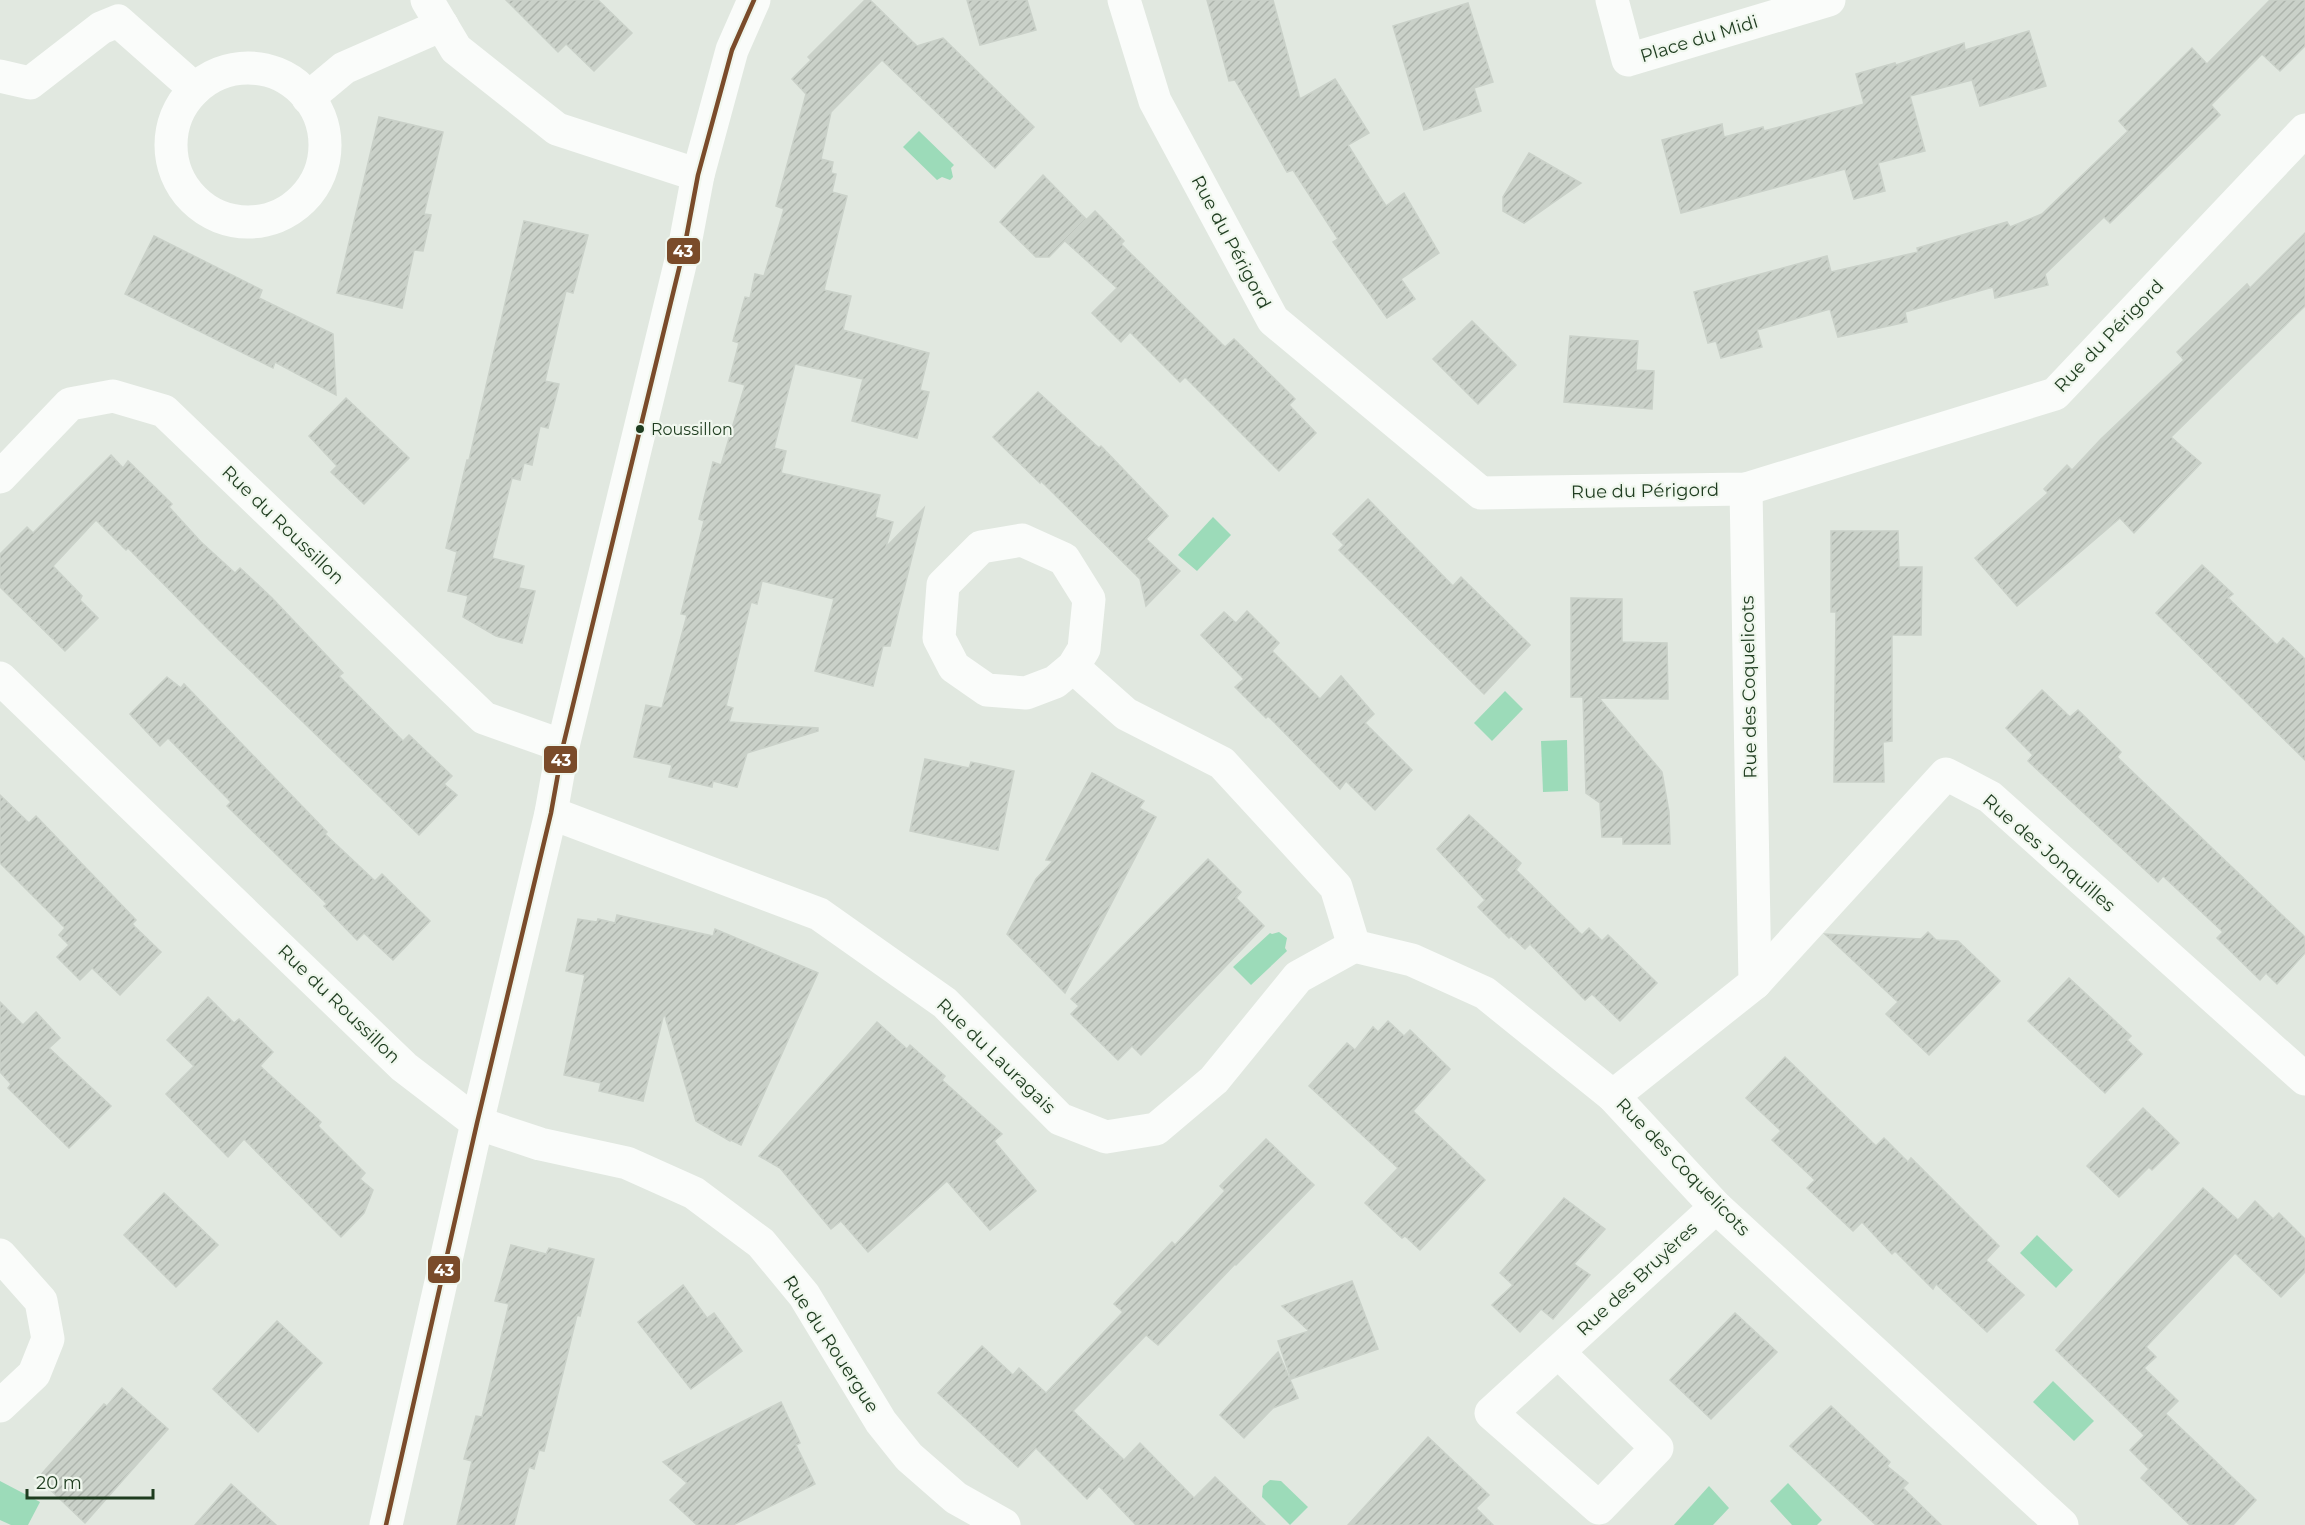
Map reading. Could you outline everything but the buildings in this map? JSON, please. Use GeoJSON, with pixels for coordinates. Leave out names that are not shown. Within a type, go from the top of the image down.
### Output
{"type":"FeatureCollection","features":[{"type":"Feature","properties":{"kind":"street"},"geometry":{"type":"LineString","coordinates":[[386,1525],[477,1123],[551,813],[563,746],[686,244],[698,175],[732,50],[754,0]]}},
{"type":"Feature","properties":{"kind":"street","name":"Rue du Périgord"},"geometry":{"type":"LineString","coordinates":[[1124,0],[1155,101],[1274,320],[1481,493],[1746,489],[2055,394],[2305,130]]}},
{"type":"Feature","properties":{"kind":"street","name":"Place du Midi"},"geometry":{"type":"LineString","coordinates":[[1612,0],[1628,60],[1829,0]]}},
{"type":"Feature","properties":{"kind":"street"},"geometry":{"type":"LineString","coordinates":[[308,98],[344,68],[435,13],[456,50],[557,129],[698,175]]}},
{"type":"Feature","properties":{"kind":"street"},"geometry":{"type":"LineString","coordinates":[[0,76],[30,83],[100,28],[118,21],[195,89]]}},
{"type":"Feature","properties":{"kind":"street"},"geometry":{"type":"LineString","coordinates":[[243,68],[266,70],[286,78],[303,91],[308,98],[317,109],[324,130],[325,151],[320,173],[310,192],[294,208],[274,218],[253,222],[231,221],[210,213],[193,199],[180,181],[172,161],[171,138],[176,117],[195,89],[222,73],[243,68]]}},
{"type":"Feature","properties":{"kind":"street","name":"Rue du Roussillon"},"geometry":{"type":"LineString","coordinates":[[0,477],[70,404],[113,396],[164,411],[484,718],[563,746]]}},
{"type":"Feature","properties":{"kind":"street","name":"Rue des Coquelicots"},"geometry":{"type":"LineString","coordinates":[[1746,489],[1755,983],[1613,1096],[1716,1207],[2062,1525]]}},
{"type":"Feature","properties":{"kind":"street"},"geometry":{"type":"LineString","coordinates":[[1023,540],[1064,559],[1089,599],[1084,649],[1073,667],[1055,682],[1026,693],[987,690],[954,667],[939,638],[943,585],[981,547],[1023,540]]}},
{"type":"Feature","properties":{"kind":"street"},"geometry":{"type":"LineString","coordinates":[[1073,667],[1126,714],[1222,763],[1336,887],[1354,946],[1412,960],[1485,993],[1613,1096]]}},
{"type":"Feature","properties":{"kind":"street","name":"Rue du Roussillon"},"geometry":{"type":"LineString","coordinates":[[0,678],[404,1067],[477,1123]]}},
{"type":"Feature","properties":{"kind":"street","name":"Rue des Jonquilles"},"geometry":{"type":"LineString","coordinates":[[1755,983],[1946,774],[1990,797],[2305,1079]]}},
{"type":"Feature","properties":{"kind":"street","name":"Rue du Lauragais"},"geometry":{"type":"LineString","coordinates":[[551,813],[819,914],[945,1003],[1060,1119],[1106,1137],[1156,1129],[1214,1080],[1299,977],[1354,946]]}},
{"type":"Feature","properties":{"kind":"street","name":"Rue du Rouergue"},"geometry":{"type":"LineString","coordinates":[[477,1123],[540,1144],[627,1163],[694,1193],[761,1242],[804,1295],[881,1422],[909,1457],[956,1498],[1004,1525]]}},
{"type":"Feature","properties":{"kind":"street","name":"Rue des Bruyères"},"geometry":{"type":"LineString","coordinates":[[1558,1352],[1657,1448],[1599,1508],[1491,1413],[1716,1207]]}},
{"type":"Feature","properties":{"kind":"street"},"geometry":{"type":"LineString","coordinates":[[0,1255],[41,1301],[48,1339],[34,1374],[0,1406]]}},
{"type":"Feature","properties":{"kind":"shaded area"},"geometry":{"type":"Polygon","coordinates":[[[919,131],[954,165],[951,168],[953,177],[950,180],[942,177],[937,180],[903,147],[919,131]]]}},
{"type":"Feature","properties":{"kind":"shaded area"},"geometry":{"type":"Polygon","coordinates":[[[1213,517],[1231,535],[1197,571],[1178,555],[1213,517]]]}},
{"type":"Feature","properties":{"kind":"shaded area"},"geometry":{"type":"Polygon","coordinates":[[[1505,691],[1523,709],[1492,741],[1474,723],[1505,691]]]}},
{"type":"Feature","properties":{"kind":"shaded area"},"geometry":{"type":"Polygon","coordinates":[[[1567,740],[1568,791],[1543,792],[1541,741],[1567,740]]]}},
{"type":"Feature","properties":{"kind":"shaded area"},"geometry":{"type":"Polygon","coordinates":[[[1279,932],[1287,938],[1285,948],[1287,951],[1251,985],[1233,967],[1270,933],[1279,932]]]}},
{"type":"Feature","properties":{"kind":"shaded area"},"geometry":{"type":"Polygon","coordinates":[[[2037,1235],[2073,1270],[2056,1288],[2020,1253],[2037,1235]]]}},
{"type":"Feature","properties":{"kind":"shaded area"},"geometry":{"type":"Polygon","coordinates":[[[2053,1381],[2094,1421],[2074,1441],[2033,1402],[2053,1381]]]}},
{"type":"Feature","properties":{"kind":"shaded area"},"geometry":{"type":"Polygon","coordinates":[[[1270,1480],[1281,1481],[1308,1507],[1290,1525],[1262,1497],[1263,1486],[1270,1480]]]}},
{"type":"Feature","properties":{"kind":"shaded area"},"geometry":{"type":"Polygon","coordinates":[[[0,1481],[40,1502],[28,1525],[11,1525],[0,1520],[0,1481]]]}},
{"type":"Feature","properties":{"kind":"shaded area"},"geometry":{"type":"Polygon","coordinates":[[[1788,1483],[1822,1520],[1817,1525],[1792,1525],[1770,1501],[1788,1483]]]}},
{"type":"Feature","properties":{"kind":"shaded area"},"geometry":{"type":"Polygon","coordinates":[[[1709,1486],[1729,1508],[1713,1525],[1674,1525],[1709,1486]]]}},
{"type":"Feature","properties":{"kind":"transit line","name":"43"},"geometry":{"type":"LineString","coordinates":[[386,1525],[477,1123],[551,813],[563,746],[685,244],[698,175],[732,50],[754,0]]}},
{"type":"Feature","properties":{"kind":"place","name":"Roussillon"},"geometry":{"type":"Point","coordinates":[640,429]}}]}
